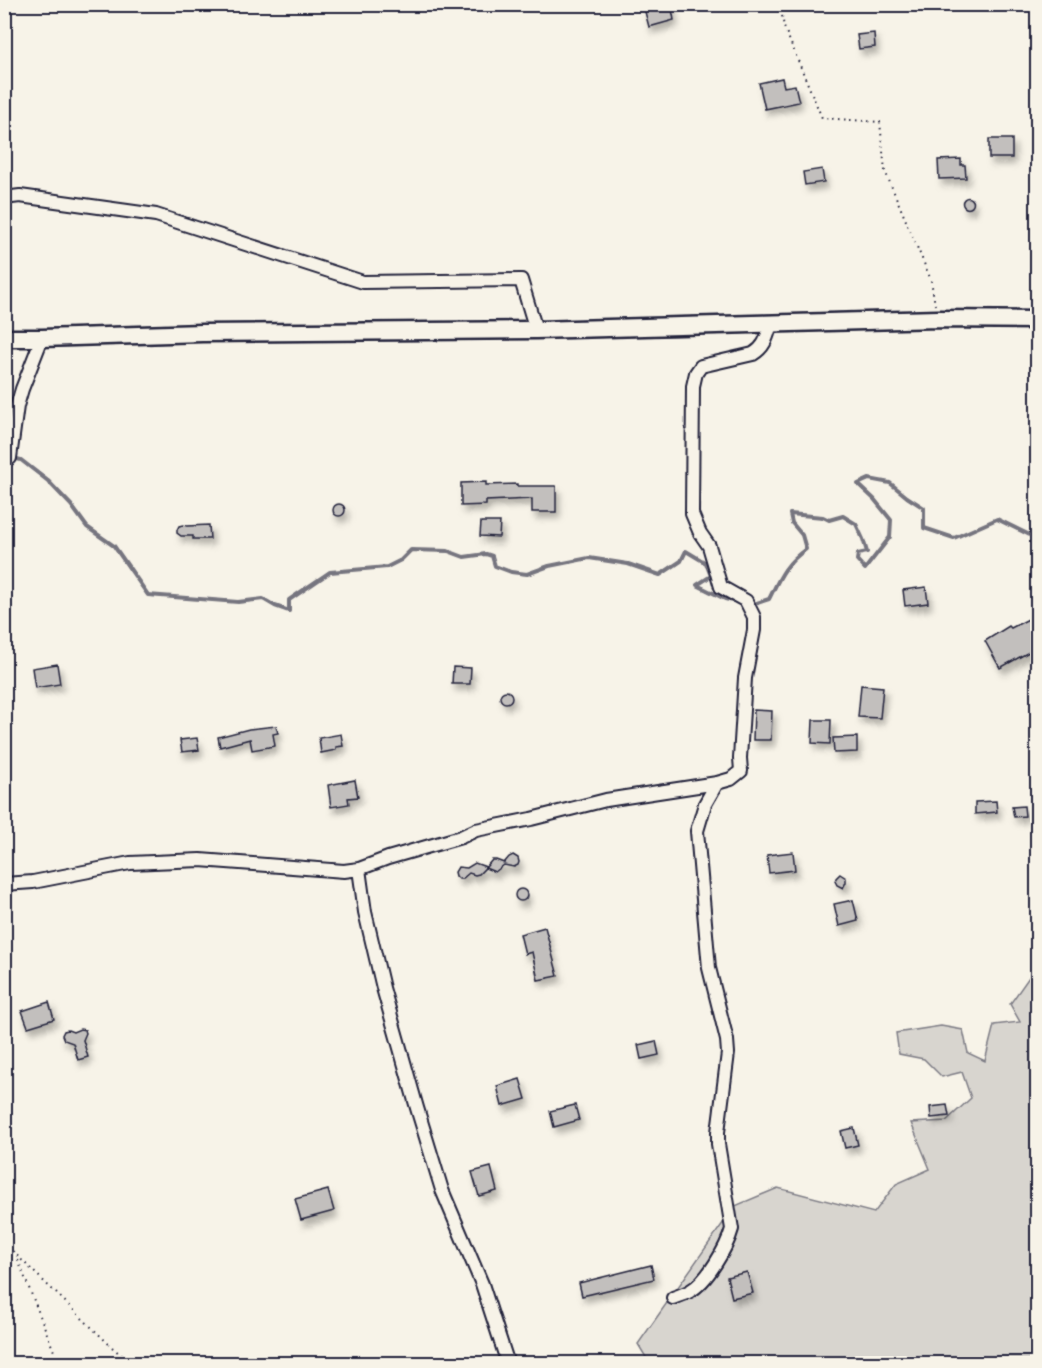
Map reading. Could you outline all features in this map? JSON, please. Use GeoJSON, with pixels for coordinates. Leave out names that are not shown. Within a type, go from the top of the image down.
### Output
{"type":"FeatureCollection","features":[{"type":"Feature","properties":{"kind":"main road"},"geometry":{"type":"LineString","coordinates":[[4,338],[202,333],[536,330],[938,319],[1038,320]]}},
{"type":"Feature","properties":{"kind":"street"},"geometry":{"type":"LineString","coordinates":[[4,198],[20,196],[156,216],[363,282],[521,280],[536,330]]}},
{"type":"Feature","properties":{"kind":"street"},"geometry":{"type":"LineString","coordinates":[[4,884],[33,882],[130,863],[200,860],[344,871],[359,869],[388,858],[461,837],[476,830],[606,800],[731,779],[741,771],[746,678],[754,617],[746,601],[721,587],[708,546],[692,514],[693,386],[696,373],[701,366],[753,354],[760,350],[765,343],[771,324]]}},
{"type":"Feature","properties":{"kind":"street"},"geometry":{"type":"LineString","coordinates":[[4,460],[10,458],[17,406],[42,338]]}},
{"type":"Feature","properties":{"kind":"street"},"geometry":{"type":"LineString","coordinates":[[673,1298],[692,1290],[712,1270],[730,1238],[732,1229],[718,1144],[728,1053],[727,1040],[709,968],[697,831],[705,804],[717,783]]}},
{"type":"Feature","properties":{"kind":"street"},"geometry":{"type":"LineString","coordinates":[[359,869],[365,912],[378,966],[417,1108],[442,1190],[482,1284],[508,1364]]}},
{"type":"Feature","properties":{"kind":"path"},"geometry":{"type":"LineString","coordinates":[[780,4],[784,27],[822,118],[880,122],[885,171],[931,279],[938,319]]}},
{"type":"Feature","properties":{"kind":"path"},"geometry":{"type":"LineString","coordinates":[[4,1244],[112,1348],[132,1364]]}},
{"type":"Feature","properties":{"kind":"path"},"geometry":{"type":"LineString","coordinates":[[17,1257],[57,1359],[55,1364]]}},
{"type":"Feature","properties":{"kind":"shaded area"},"geometry":{"type":"Polygon","coordinates":[[[1035,941],[1037,941],[1037,1363],[650,1364],[638,1344],[735,1206],[778,1188],[874,1213],[896,1184],[930,1169],[911,1123],[946,1121],[971,1098],[962,1072],[942,1077],[924,1059],[899,1054],[896,1033],[941,1026],[963,1030],[968,1053],[985,1061],[994,1025],[1020,1022],[1010,1004],[1034,970],[1035,941]]]}},
{"type":"Feature","properties":{"kind":"building"},"geometry":{"type":"Polygon","coordinates":[[[658,4],[671,4],[674,20],[649,27],[644,8],[658,4]]]}},
{"type":"Feature","properties":{"kind":"building"},"geometry":{"type":"Polygon","coordinates":[[[874,33],[875,47],[859,49],[857,35],[874,33]]]}},
{"type":"Feature","properties":{"kind":"building"},"geometry":{"type":"Polygon","coordinates":[[[782,78],[784,87],[795,85],[799,102],[765,109],[759,83],[782,78]]]}},
{"type":"Feature","properties":{"kind":"building"},"geometry":{"type":"Polygon","coordinates":[[[989,139],[1012,139],[1012,158],[989,158],[989,139]]]}},
{"type":"Feature","properties":{"kind":"building"},"geometry":{"type":"Polygon","coordinates":[[[961,159],[961,165],[965,165],[966,178],[939,179],[938,160],[961,159]]]}},
{"type":"Feature","properties":{"kind":"building"},"geometry":{"type":"Polygon","coordinates":[[[822,169],[824,182],[805,185],[803,172],[822,169]]]}},
{"type":"Feature","properties":{"kind":"building"},"geometry":{"type":"Polygon","coordinates":[[[968,197],[974,203],[968,209],[962,203],[968,197]]]}},
{"type":"Feature","properties":{"kind":"building"},"geometry":{"type":"Polygon","coordinates":[[[486,482],[486,485],[556,486],[556,512],[532,512],[532,499],[486,501],[486,505],[461,506],[461,483],[486,482]]]}},
{"type":"Feature","properties":{"kind":"building"},"geometry":{"type":"Polygon","coordinates":[[[339,504],[345,510],[339,516],[333,510],[339,504]]]}},
{"type":"Feature","properties":{"kind":"building"},"geometry":{"type":"Polygon","coordinates":[[[481,522],[500,522],[499,537],[480,536],[481,522]]]}},
{"type":"Feature","properties":{"kind":"building"},"geometry":{"type":"Polygon","coordinates":[[[183,525],[209,525],[210,539],[181,536],[177,530],[183,525]]]}},
{"type":"Feature","properties":{"kind":"building"},"geometry":{"type":"Polygon","coordinates":[[[926,587],[928,603],[905,606],[903,590],[926,587]]]}},
{"type":"Feature","properties":{"kind":"building"},"geometry":{"type":"Polygon","coordinates":[[[1038,614],[1038,647],[1000,668],[985,641],[1009,626],[1011,628],[1038,614]]]}},
{"type":"Feature","properties":{"kind":"building"},"geometry":{"type":"Polygon","coordinates":[[[57,664],[60,684],[35,688],[32,668],[57,664]]]}},
{"type":"Feature","properties":{"kind":"building"},"geometry":{"type":"Polygon","coordinates":[[[453,667],[471,668],[470,684],[452,684],[453,667]]]}},
{"type":"Feature","properties":{"kind":"building"},"geometry":{"type":"Polygon","coordinates":[[[861,685],[883,687],[880,718],[858,717],[861,685]]]}},
{"type":"Feature","properties":{"kind":"building"},"geometry":{"type":"Polygon","coordinates":[[[506,691],[512,697],[506,703],[500,697],[506,691]]]}},
{"type":"Feature","properties":{"kind":"building"},"geometry":{"type":"Polygon","coordinates":[[[754,710],[772,711],[771,740],[753,740],[754,710]]]}},
{"type":"Feature","properties":{"kind":"building"},"geometry":{"type":"Polygon","coordinates":[[[813,720],[831,720],[830,744],[812,743],[813,720]]]}},
{"type":"Feature","properties":{"kind":"building"},"geometry":{"type":"Polygon","coordinates":[[[276,726],[278,733],[273,734],[275,746],[252,750],[250,739],[220,747],[218,737],[249,729],[276,726]]]}},
{"type":"Feature","properties":{"kind":"building"},"geometry":{"type":"Polygon","coordinates":[[[341,734],[343,746],[321,753],[319,738],[341,734]]]}},
{"type":"Feature","properties":{"kind":"building"},"geometry":{"type":"Polygon","coordinates":[[[857,737],[857,752],[834,753],[833,738],[857,737]]]}},
{"type":"Feature","properties":{"kind":"building"},"geometry":{"type":"Polygon","coordinates":[[[197,738],[199,750],[182,752],[180,740],[197,738]]]}},
{"type":"Feature","properties":{"kind":"building"},"geometry":{"type":"Polygon","coordinates":[[[355,780],[358,797],[348,798],[349,804],[331,807],[328,785],[355,780]]]}},
{"type":"Feature","properties":{"kind":"building"},"geometry":{"type":"Polygon","coordinates":[[[996,801],[997,812],[975,814],[975,802],[996,801]]]}},
{"type":"Feature","properties":{"kind":"building"},"geometry":{"type":"Polygon","coordinates":[[[1024,806],[1025,816],[1014,817],[1012,807],[1024,806]]]}},
{"type":"Feature","properties":{"kind":"building"},"geometry":{"type":"Polygon","coordinates":[[[793,852],[795,870],[769,873],[767,855],[793,852]]]}},
{"type":"Feature","properties":{"kind":"building"},"geometry":{"type":"Polygon","coordinates":[[[513,855],[518,858],[519,862],[514,867],[504,865],[495,872],[485,868],[479,874],[469,873],[462,879],[456,876],[455,872],[458,867],[467,868],[475,863],[486,867],[492,860],[504,863],[513,855]]]}},
{"type":"Feature","properties":{"kind":"building"},"geometry":{"type":"Polygon","coordinates":[[[840,874],[846,878],[843,888],[835,881],[840,874]]]}},
{"type":"Feature","properties":{"kind":"building"},"geometry":{"type":"Polygon","coordinates":[[[521,889],[527,895],[521,901],[515,895],[521,889]]]}},
{"type":"Feature","properties":{"kind":"building"},"geometry":{"type":"Polygon","coordinates":[[[853,900],[858,921],[839,926],[834,904],[853,900]]]}},
{"type":"Feature","properties":{"kind":"building"},"geometry":{"type":"Polygon","coordinates":[[[545,927],[558,976],[538,980],[532,952],[525,954],[520,934],[545,927]]]}},
{"type":"Feature","properties":{"kind":"building"},"geometry":{"type":"Polygon","coordinates":[[[49,1002],[54,1019],[28,1027],[22,1011],[49,1002]]]}},
{"type":"Feature","properties":{"kind":"building"},"geometry":{"type":"Polygon","coordinates":[[[80,1029],[85,1030],[86,1033],[83,1040],[88,1057],[78,1060],[73,1043],[64,1040],[62,1035],[64,1031],[73,1032],[80,1029]]]}},
{"type":"Feature","properties":{"kind":"building"},"geometry":{"type":"Polygon","coordinates":[[[656,1041],[659,1055],[641,1059],[638,1045],[656,1041]]]}},
{"type":"Feature","properties":{"kind":"building"},"geometry":{"type":"Polygon","coordinates":[[[520,1079],[526,1099],[502,1106],[497,1086],[520,1079]]]}},
{"type":"Feature","properties":{"kind":"building"},"geometry":{"type":"Polygon","coordinates":[[[575,1105],[579,1120],[554,1127],[550,1111],[575,1105]]]}},
{"type":"Feature","properties":{"kind":"building"},"geometry":{"type":"Polygon","coordinates":[[[947,1105],[949,1116],[931,1118],[930,1107],[947,1105]]]}},
{"type":"Feature","properties":{"kind":"building"},"geometry":{"type":"Polygon","coordinates":[[[854,1128],[858,1145],[845,1148],[841,1131],[854,1128]]]}},
{"type":"Feature","properties":{"kind":"building"},"geometry":{"type":"Polygon","coordinates":[[[491,1167],[497,1191],[479,1196],[472,1172],[491,1167]]]}},
{"type":"Feature","properties":{"kind":"building"},"geometry":{"type":"Polygon","coordinates":[[[328,1190],[334,1211],[301,1220],[295,1199],[328,1190]]]}},
{"type":"Feature","properties":{"kind":"building"},"geometry":{"type":"Polygon","coordinates":[[[651,1265],[654,1279],[582,1296],[579,1283],[651,1265]]]}},
{"type":"Feature","properties":{"kind":"building"},"geometry":{"type":"Polygon","coordinates":[[[747,1272],[753,1293],[732,1298],[727,1277],[747,1272]]]}},
{"type":"Feature","properties":{"kind":"waterway"},"geometry":{"type":"LineString","coordinates":[[13,458],[21,460],[48,481],[71,505],[87,527],[114,546],[148,595],[238,602],[263,599],[289,611],[289,600],[330,572],[387,567],[401,560],[411,550],[448,551],[464,557],[486,554],[492,556],[495,566],[511,572],[527,574],[549,566],[589,558],[628,564],[660,575],[681,561],[686,551],[706,563],[711,576],[697,585],[725,599],[738,602]]}},
{"type":"Feature","properties":{"kind":"waterway"},"geometry":{"type":"LineString","coordinates":[[751,605],[769,599],[788,566],[806,549],[802,535],[792,523],[790,514],[823,517],[829,520],[843,516],[856,524],[867,552],[858,554],[857,560],[865,569],[890,537],[891,520],[858,484],[869,479],[890,483],[924,508],[924,528],[954,538],[997,519],[1038,539]]}}]}
